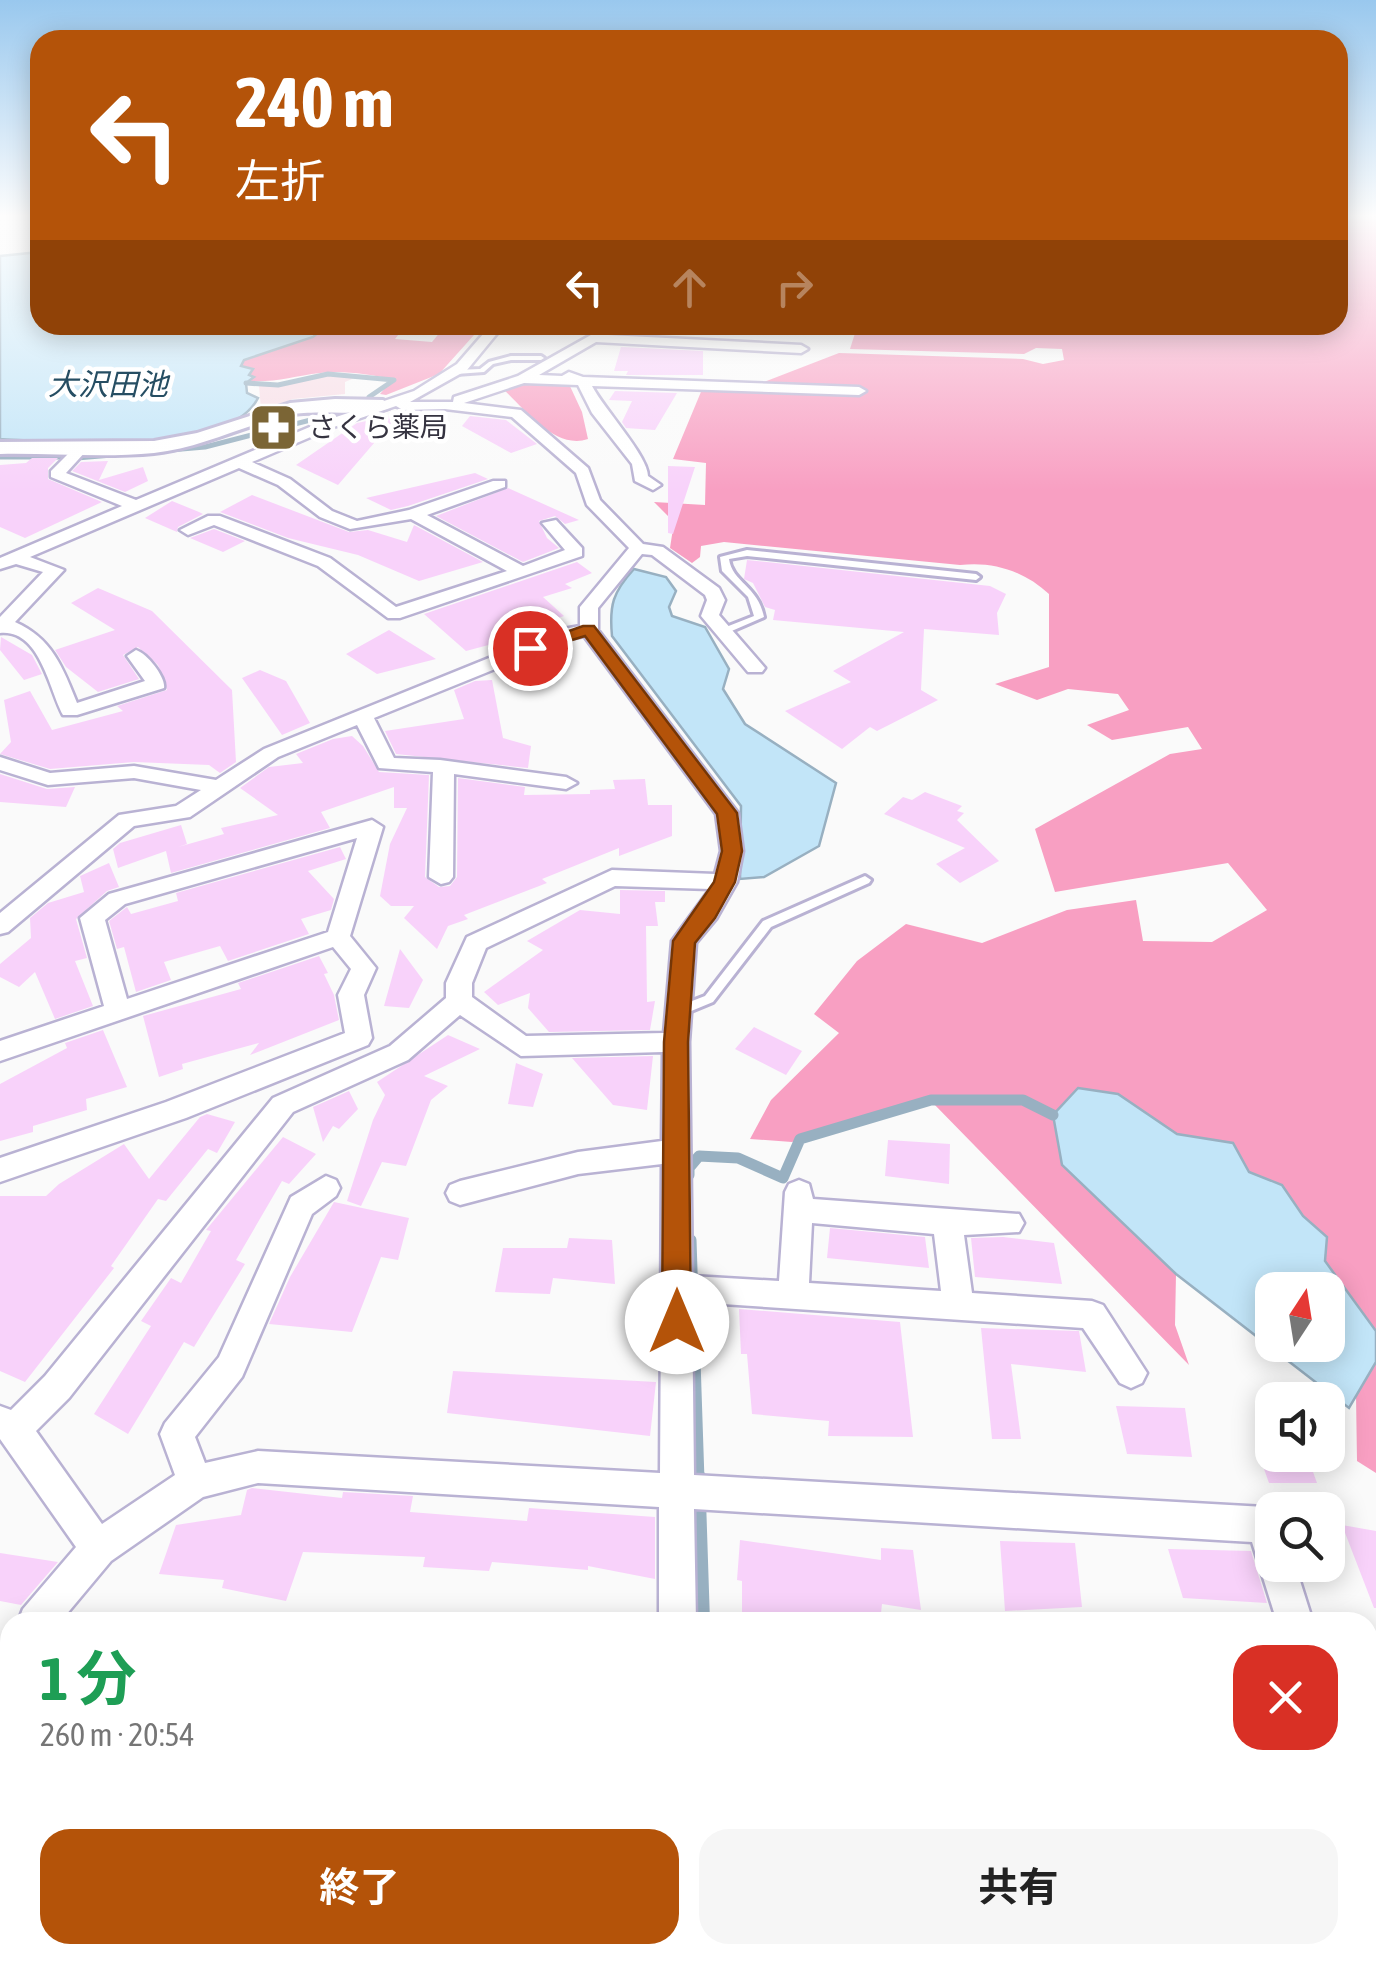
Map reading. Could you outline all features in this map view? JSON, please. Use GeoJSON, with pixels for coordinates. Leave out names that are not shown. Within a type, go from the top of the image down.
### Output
{"type":"FeatureCollection","features":[{"type":"Feature","properties":{"kind":"street"},"geometry":{"type":"LineString","coordinates":[[8,561],[239,462],[419,394],[456,372],[489,335]]}},
{"type":"Feature","properties":{"kind":"street"},"geometry":{"type":"LineString","coordinates":[[445,405],[528,376],[597,335]]}},
{"type":"Feature","properties":{"kind":"street"},"geometry":{"type":"LineString","coordinates":[[592,338],[801,349]]}},
{"type":"Feature","properties":{"kind":"street"},"geometry":{"type":"LineString","coordinates":[[563,355],[570,357],[564,369],[570,378],[583,382],[598,413],[640,464],[640,478],[654,484]]}},
{"type":"Feature","properties":{"kind":"street"},"geometry":{"type":"LineString","coordinates":[[528,376],[860,391]]}},
{"type":"Feature","properties":{"kind":"street"},"geometry":{"type":"LineString","coordinates":[[0,448],[80,450],[177,443],[268,414],[312,406],[445,405],[508,410],[528,422],[582,471],[592,502],[638,548],[657,552],[712,592],[716,600],[710,616],[755,668]]}},
{"type":"Feature","properties":{"kind":"street"},"geometry":{"type":"LineString","coordinates":[[80,450],[56,474],[136,506]]}},
{"type":"Feature","properties":{"kind":"street"},"geometry":{"type":"LineString","coordinates":[[239,462],[284,482],[326,514],[356,526],[413,514],[499,484]]}},
{"type":"Feature","properties":{"kind":"street"},"geometry":{"type":"LineString","coordinates":[[413,514],[522,572]]}},
{"type":"Feature","properties":{"kind":"street"},"geometry":{"type":"LineString","coordinates":[[188,530],[214,520],[284,545],[324,562],[394,614],[576,552],[550,523]]}},
{"type":"Feature","properties":{"kind":"street"},"geometry":{"type":"LineString","coordinates":[[638,548],[589,607],[588,630],[727,813],[732,851],[725,882],[708,913],[684,941],[676,1151],[678,1612]]}},
{"type":"Feature","properties":{"kind":"street"},"geometry":{"type":"LineString","coordinates":[[2,626],[55,570],[8,561]]}},
{"type":"Feature","properties":{"kind":"street"},"geometry":{"type":"LineString","coordinates":[[2,626],[24,631],[44,646],[70,711],[162,688],[136,656]]}},
{"type":"Feature","properties":{"kind":"street"},"geometry":{"type":"LineString","coordinates":[[0,926],[127,820],[182,812],[271,753],[548,640],[588,630]]}},
{"type":"Feature","properties":{"kind":"street"},"geometry":{"type":"LineString","coordinates":[[364,718],[386,764],[444,767],[566,783]]}},
{"type":"Feature","properties":{"kind":"street"},"geometry":{"type":"LineString","coordinates":[[0,764],[48,779],[134,772],[222,788]]}},
{"type":"Feature","properties":{"kind":"street"},"geometry":{"type":"LineString","coordinates":[[442,877],[440,799],[444,767]]}},
{"type":"Feature","properties":{"kind":"street"},"geometry":{"type":"LineString","coordinates":[[117,1009],[92,918],[116,899],[372,827],[338,936]]}},
{"type":"Feature","properties":{"kind":"street"},"geometry":{"type":"LineString","coordinates":[[98,1548],[8,1425],[58,1387],[283,1104],[399,1053],[458,1001],[459,983],[476,943],[612,878],[725,882]]}},
{"type":"Feature","properties":{"kind":"street"},"geometry":{"type":"LineString","coordinates":[[0,1051],[338,936]]}},
{"type":"Feature","properties":{"kind":"street"},"geometry":{"type":"LineString","coordinates":[[0,1170],[176,1110],[359,1038],[351,995],[364,968],[338,936]]}},
{"type":"Feature","properties":{"kind":"street"},"geometry":{"type":"LineString","coordinates":[[458,1001],[522,1046],[678,1027]]}},
{"type":"Feature","properties":{"kind":"street"},"geometry":{"type":"LineString","coordinates":[[460,1193],[578,1163],[676,1151]]}},
{"type":"Feature","properties":{"kind":"street"},"geometry":{"type":"LineString","coordinates":[[194,1482],[177,1434],[230,1367],[301,1206],[326,1188]]}},
{"type":"Feature","properties":{"kind":"street"},"geometry":{"type":"LineString","coordinates":[[793,1296],[799,1201],[948,1223],[1009,1224]]}},
{"type":"Feature","properties":{"kind":"street"},"geometry":{"type":"LineString","coordinates":[[948,1223],[958,1307]]}},
{"type":"Feature","properties":{"kind":"street"},"geometry":{"type":"LineString","coordinates":[[678,1288],[1092,1315],[1131,1374]]}},
{"type":"Feature","properties":{"kind":"street"},"geometry":{"type":"LineString","coordinates":[[44,1612],[98,1548],[194,1482],[258,1467],[1255,1524]]}},
{"type":"Feature","properties":{"kind":"street"},"geometry":{"type":"LineString","coordinates":[[1282,1582],[1291,1612]]}},
{"type":"Feature","properties":{"kind":"lane"},"geometry":{"type":"LineString","coordinates":[[456,372],[482,371],[498,361],[541,358]]}},
{"type":"Feature","properties":{"kind":"lane"},"geometry":{"type":"LineString","coordinates":[[523,360],[528,376]]}},
{"type":"Feature","properties":{"kind":"lane"},"geometry":{"type":"LineString","coordinates":[[724,630],[758,618],[758,608],[748,590],[726,570],[724,557],[747,553],[976,577]]}},
{"type":"Feature","properties":{"kind":"lane"},"geometry":{"type":"LineString","coordinates":[[678,1027],[708,999],[767,924],[865,880]]}},
{"type":"Feature","properties":{"kind":"shaded area"},"geometry":{"type":"Polygon","coordinates":[[[1348,308],[1376,308],[1376,1331],[1345,1288],[1345,1272],[1333,1272],[1325,1261],[1327,1237],[1303,1216],[1282,1185],[1249,1173],[1233,1143],[1177,1134],[1118,1094],[1062,1164],[1176,1274],[1175,1325],[1189,1365],[931,1101],[792,1142],[750,1139],[771,1100],[839,1033],[814,1014],[857,961],[906,924],[982,943],[1067,910],[1136,900],[1143,941],[1212,942],[1267,910],[1228,863],[1055,892],[1035,829],[1170,754],[1202,749],[1188,727],[1112,740],[1087,725],[1129,710],[1118,694],[1068,689],[1037,700],[995,684],[1049,667],[1049,594],[1039,586],[1008,569],[984,565],[724,542],[701,546],[700,557],[692,563],[670,548],[674,522],[654,502],[705,505],[706,463],[673,459],[703,387],[862,394],[862,389],[759,384],[839,353],[1023,359],[1043,364],[1064,360],[1062,349],[1036,348],[1024,354],[850,349],[854,335],[1348,335],[1348,308]]]}},
{"type":"Feature","properties":{"kind":"shaded area"},"geometry":{"type":"Polygon","coordinates":[[[398,335],[395,339],[432,342],[438,335],[474,335],[439,374],[386,395],[380,394],[393,379],[357,373],[329,372],[248,381],[253,378],[241,366],[244,360],[313,337],[398,335]]]}},
{"type":"Feature","properties":{"kind":"shaded area"},"geometry":{"type":"Polygon","coordinates":[[[327,374],[359,376],[345,382],[345,394],[293,399],[261,410],[259,385],[279,386],[327,374]]]}},
{"type":"Feature","properties":{"kind":"shaded area"},"geometry":{"type":"Polygon","coordinates":[[[529,382],[569,384],[582,412],[588,439],[576,441],[553,434],[503,389],[529,382]]]}},
{"type":"Feature","properties":{"kind":"shaded area"},"geometry":{"type":"Polygon","coordinates":[[[1376,1362],[1376,1473],[1357,1461],[1356,1395],[1376,1362]]]}},
{"type":"Feature","properties":{"kind":"water","name":"大沢田池"},"geometry":{"type":"Polygon","coordinates":[[[0,308],[30,308],[30,335],[316,335],[244,360],[241,366],[253,369],[249,375],[254,377],[246,383],[247,393],[258,398],[241,417],[213,430],[140,442],[0,439],[0,308]]]}},
{"type":"Feature","properties":{"kind":"water"},"geometry":{"type":"Polygon","coordinates":[[[634,569],[666,577],[676,591],[669,607],[672,616],[705,627],[729,669],[723,689],[745,724],[836,783],[819,846],[764,877],[740,879],[741,806],[612,636],[614,600],[634,569]]]}},
{"type":"Feature","properties":{"kind":"water"},"geometry":{"type":"Polygon","coordinates":[[[1078,1088],[1118,1094],[1177,1134],[1233,1143],[1249,1172],[1282,1185],[1303,1216],[1327,1237],[1325,1261],[1333,1272],[1255,1272],[1255,1335],[1176,1274],[1062,1165],[1053,1115],[1078,1088]]]}},
{"type":"Feature","properties":{"kind":"water"},"geometry":{"type":"Polygon","coordinates":[[[1345,1288],[1376,1331],[1376,1362],[1349,1408],[1345,1405],[1345,1382],[1315,1382],[1290,1362],[1345,1362],[1345,1288]]]}},
{"type":"Feature","properties":{"kind":"building"},"geometry":{"type":"Polygon","coordinates":[[[621,347],[703,351],[703,375],[626,375],[628,371],[614,371],[621,347]]]}},
{"type":"Feature","properties":{"kind":"building"},"geometry":{"type":"Polygon","coordinates":[[[615,391],[677,393],[655,430],[626,428],[622,422],[632,401],[609,400],[615,391]]]}},
{"type":"Feature","properties":{"kind":"building"},"geometry":{"type":"Polygon","coordinates":[[[399,414],[338,485],[296,465],[357,423],[399,414]]]}},
{"type":"Feature","properties":{"kind":"building"},"geometry":{"type":"Polygon","coordinates":[[[470,416],[506,420],[537,444],[511,453],[462,426],[470,416]]]}},
{"type":"Feature","properties":{"kind":"building"},"geometry":{"type":"Polygon","coordinates":[[[32,458],[58,458],[48,468],[48,479],[102,502],[25,538],[0,527],[0,465],[26,463],[32,458]]]}},
{"type":"Feature","properties":{"kind":"building"},"geometry":{"type":"Polygon","coordinates":[[[108,461],[99,480],[143,467],[148,481],[125,492],[72,471],[81,462],[108,461]]]}},
{"type":"Feature","properties":{"kind":"building"},"geometry":{"type":"Polygon","coordinates":[[[668,466],[695,467],[673,534],[668,533],[668,466]]]}},
{"type":"Feature","properties":{"kind":"building"},"geometry":{"type":"Polygon","coordinates":[[[475,473],[488,479],[391,510],[366,498],[475,473]]]}},
{"type":"Feature","properties":{"kind":"building"},"geometry":{"type":"Polygon","coordinates":[[[508,488],[579,520],[565,524],[555,516],[539,521],[547,538],[559,548],[523,562],[436,516],[508,488]]]}},
{"type":"Feature","properties":{"kind":"building"},"geometry":{"type":"Polygon","coordinates":[[[252,495],[349,532],[368,530],[407,542],[414,525],[483,562],[419,581],[358,555],[288,538],[220,512],[252,495]]]}},
{"type":"Feature","properties":{"kind":"building"},"geometry":{"type":"Polygon","coordinates":[[[172,501],[203,514],[178,527],[177,532],[145,518],[172,501]]]}},
{"type":"Feature","properties":{"kind":"building"},"geometry":{"type":"Polygon","coordinates":[[[214,529],[245,541],[223,552],[190,538],[214,529]]]}},
{"type":"Feature","properties":{"kind":"building"},"geometry":{"type":"Polygon","coordinates":[[[747,560],[990,586],[1006,594],[997,613],[999,635],[924,629],[921,690],[938,700],[877,731],[870,727],[842,749],[785,711],[851,682],[833,671],[904,632],[773,620],[775,610],[765,607],[753,583],[744,579],[747,560]]]}},
{"type":"Feature","properties":{"kind":"building"},"geometry":{"type":"Polygon","coordinates":[[[577,562],[592,573],[565,584],[572,588],[543,597],[564,616],[533,626],[535,629],[511,639],[466,651],[424,614],[577,562]]]}},
{"type":"Feature","properties":{"kind":"building"},"geometry":{"type":"Polygon","coordinates":[[[98,588],[152,611],[232,690],[236,762],[220,773],[209,765],[134,762],[50,769],[0,754],[11,742],[4,700],[30,691],[52,730],[123,711],[117,706],[167,690],[158,665],[138,647],[123,655],[139,679],[98,692],[66,667],[55,650],[115,630],[71,603],[98,588]]]}},
{"type":"Feature","properties":{"kind":"building"},"geometry":{"type":"Polygon","coordinates":[[[389,630],[436,659],[377,674],[346,654],[389,630]]]}},
{"type":"Feature","properties":{"kind":"building"},"geometry":{"type":"Polygon","coordinates":[[[1,637],[32,655],[42,674],[24,680],[0,650],[1,637]]]}},
{"type":"Feature","properties":{"kind":"building"},"geometry":{"type":"Polygon","coordinates":[[[260,670],[286,681],[310,723],[282,735],[242,678],[260,670]]]}},
{"type":"Feature","properties":{"kind":"building"},"geometry":{"type":"Polygon","coordinates":[[[492,680],[503,738],[531,746],[528,768],[396,754],[385,731],[464,719],[454,690],[475,681],[492,680]]]}},
{"type":"Feature","properties":{"kind":"building"},"geometry":{"type":"Polygon","coordinates":[[[352,736],[379,772],[429,775],[425,877],[439,887],[450,886],[457,877],[458,778],[525,787],[524,795],[590,794],[590,790],[615,789],[613,780],[645,779],[648,805],[672,805],[672,836],[619,856],[619,848],[542,879],[547,883],[464,915],[468,919],[448,926],[437,949],[404,918],[414,906],[391,906],[380,896],[390,844],[407,808],[394,808],[394,787],[321,812],[330,828],[171,873],[166,851],[118,868],[113,849],[120,843],[181,825],[187,844],[178,847],[224,834],[221,828],[278,815],[240,788],[269,767],[303,763],[296,754],[352,736]]]}},
{"type":"Feature","properties":{"kind":"building"},"geometry":{"type":"Polygon","coordinates":[[[0,774],[47,789],[75,787],[66,807],[0,802],[0,774]]]}},
{"type":"Feature","properties":{"kind":"building"},"geometry":{"type":"Polygon","coordinates":[[[925,792],[962,806],[957,811],[964,813],[957,820],[999,861],[960,883],[936,864],[965,848],[884,814],[903,797],[912,800],[925,792]]]}},
{"type":"Feature","properties":{"kind":"building"},"geometry":{"type":"Polygon","coordinates":[[[340,847],[346,859],[308,871],[334,899],[331,910],[301,919],[309,934],[228,961],[220,946],[164,962],[171,980],[136,992],[124,947],[117,949],[109,921],[127,907],[131,914],[178,901],[176,893],[340,847]]]}},
{"type":"Feature","properties":{"kind":"building"},"geometry":{"type":"Polygon","coordinates":[[[109,863],[119,887],[107,891],[76,919],[87,958],[75,961],[93,1006],[55,1019],[35,972],[19,987],[0,977],[0,964],[31,938],[30,918],[48,903],[84,892],[80,876],[109,863]]]}},
{"type":"Feature","properties":{"kind":"building"},"geometry":{"type":"Polygon","coordinates":[[[620,890],[665,891],[665,902],[655,902],[658,926],[646,926],[647,1002],[655,1001],[650,1030],[549,1032],[528,1008],[530,993],[498,1005],[484,992],[543,950],[527,941],[580,910],[620,914],[620,890]]]}},
{"type":"Feature","properties":{"kind":"building"},"geometry":{"type":"Polygon","coordinates":[[[400,949],[423,980],[409,1008],[384,1006],[400,949]]]}},
{"type":"Feature","properties":{"kind":"building"},"geometry":{"type":"Polygon","coordinates":[[[319,956],[328,973],[324,974],[339,1020],[250,1055],[259,1043],[182,1064],[183,1069],[159,1077],[143,1016],[241,989],[238,983],[319,956]]]}},
{"type":"Feature","properties":{"kind":"building"},"geometry":{"type":"Polygon","coordinates":[[[754,1027],[802,1051],[786,1075],[735,1049],[754,1027]]]}},
{"type":"Feature","properties":{"kind":"building"},"geometry":{"type":"Polygon","coordinates":[[[103,1030],[127,1087],[86,1099],[87,1110],[33,1126],[33,1132],[0,1141],[0,1084],[67,1048],[65,1043],[103,1030]]]}},
{"type":"Feature","properties":{"kind":"building"},"geometry":{"type":"Polygon","coordinates":[[[448,1035],[480,1049],[424,1076],[448,1086],[431,1100],[406,1166],[382,1162],[361,1206],[347,1201],[385,1095],[377,1082],[448,1035]]]}},
{"type":"Feature","properties":{"kind":"building"},"geometry":{"type":"Polygon","coordinates":[[[653,1056],[647,1110],[613,1105],[572,1058],[653,1056]]]}},
{"type":"Feature","properties":{"kind":"building"},"geometry":{"type":"Polygon","coordinates":[[[516,1063],[543,1074],[533,1107],[508,1104],[516,1063]]]}},
{"type":"Feature","properties":{"kind":"building"},"geometry":{"type":"Polygon","coordinates":[[[349,1091],[358,1109],[339,1129],[333,1126],[323,1142],[313,1107],[349,1091]]]}},
{"type":"Feature","properties":{"kind":"building"},"geometry":{"type":"Polygon","coordinates":[[[207,1114],[235,1122],[217,1153],[208,1149],[166,1201],[158,1199],[111,1266],[114,1268],[25,1382],[0,1371],[0,1196],[46,1196],[124,1144],[149,1179],[200,1117],[207,1114]]]}},
{"type":"Feature","properties":{"kind":"building"},"geometry":{"type":"Polygon","coordinates":[[[283,1137],[316,1154],[289,1184],[282,1181],[236,1260],[245,1264],[194,1347],[184,1342],[128,1434],[94,1414],[151,1326],[141,1321],[171,1278],[181,1283],[211,1231],[206,1230],[283,1137]]]}},
{"type":"Feature","properties":{"kind":"building"},"geometry":{"type":"Polygon","coordinates":[[[888,1140],[950,1144],[949,1184],[885,1176],[888,1140]]]}},
{"type":"Feature","properties":{"kind":"building"},"geometry":{"type":"Polygon","coordinates":[[[334,1202],[409,1218],[398,1260],[381,1257],[352,1332],[269,1324],[290,1277],[334,1202]]]}},
{"type":"Feature","properties":{"kind":"building"},"geometry":{"type":"Polygon","coordinates":[[[830,1228],[925,1237],[929,1268],[827,1258],[830,1228]]]}},
{"type":"Feature","properties":{"kind":"building"},"geometry":{"type":"Polygon","coordinates":[[[569,1238],[612,1240],[615,1284],[553,1278],[550,1294],[495,1292],[503,1248],[567,1248],[569,1238]]]}},
{"type":"Feature","properties":{"kind":"building"},"geometry":{"type":"Polygon","coordinates":[[[971,1238],[1054,1243],[1062,1284],[975,1277],[971,1238]]]}},
{"type":"Feature","properties":{"kind":"building"},"geometry":{"type":"Polygon","coordinates":[[[739,1309],[900,1322],[913,1437],[828,1436],[829,1421],[752,1414],[747,1354],[741,1354],[739,1309]]]}},
{"type":"Feature","properties":{"kind":"building"},"geometry":{"type":"Polygon","coordinates":[[[981,1328],[1079,1331],[1086,1372],[1011,1364],[1021,1439],[992,1439],[981,1328]]]}},
{"type":"Feature","properties":{"kind":"building"},"geometry":{"type":"Polygon","coordinates":[[[453,1371],[656,1382],[650,1436],[447,1413],[453,1371]]]}},
{"type":"Feature","properties":{"kind":"building"},"geometry":{"type":"Polygon","coordinates":[[[1116,1406],[1185,1408],[1192,1457],[1127,1454],[1116,1406]]]}},
{"type":"Feature","properties":{"kind":"building"},"geometry":{"type":"Polygon","coordinates":[[[1265,1472],[1313,1472],[1317,1483],[1269,1483],[1265,1472]]]}},
{"type":"Feature","properties":{"kind":"building"},"geometry":{"type":"Polygon","coordinates":[[[247,1490],[342,1498],[343,1492],[413,1496],[410,1512],[527,1521],[529,1508],[655,1517],[655,1579],[588,1566],[588,1570],[492,1562],[489,1571],[423,1567],[425,1557],[303,1552],[286,1601],[222,1588],[224,1580],[159,1574],[176,1525],[241,1515],[247,1490]]]}},
{"type":"Feature","properties":{"kind":"building"},"geometry":{"type":"Polygon","coordinates":[[[1345,1526],[1376,1531],[1374,1608],[1345,1533],[1345,1526]]]}},
{"type":"Feature","properties":{"kind":"building"},"geometry":{"type":"Polygon","coordinates":[[[740,1540],[881,1560],[881,1548],[913,1550],[921,1610],[882,1604],[881,1612],[742,1612],[742,1581],[737,1580],[740,1540]]]}},
{"type":"Feature","properties":{"kind":"building"},"geometry":{"type":"Polygon","coordinates":[[[1000,1541],[1075,1543],[1082,1607],[1005,1611],[1000,1541]]]}},
{"type":"Feature","properties":{"kind":"building"},"geometry":{"type":"Polygon","coordinates":[[[1168,1549],[1251,1551],[1255,1582],[1261,1582],[1267,1603],[1183,1598],[1168,1549]]]}},
{"type":"Feature","properties":{"kind":"building"},"geometry":{"type":"Polygon","coordinates":[[[0,1553],[58,1562],[21,1605],[0,1601],[0,1553]]]}},
{"type":"Feature","properties":{"kind":"waterway"},"geometry":{"type":"LineString","coordinates":[[246,383],[278,385],[328,374],[394,380],[369,397]]}},
{"type":"Feature","properties":{"kind":"waterway"},"geometry":{"type":"LineString","coordinates":[[77,458],[205,447],[330,415]]}},
{"type":"Feature","properties":{"kind":"waterway"},"geometry":{"type":"LineString","coordinates":[[0,457],[60,457]]}},
{"type":"Feature","properties":{"kind":"waterway"},"geometry":{"type":"LineString","coordinates":[[689,1175],[689,1168],[699,1156],[738,1158],[783,1178],[800,1139],[931,1100],[1023,1100],[1053,1115]]}},
{"type":"Feature","properties":{"kind":"waterway"},"geometry":{"type":"LineString","coordinates":[[691,1240],[699,1480]]}},
{"type":"Feature","properties":{"kind":"waterway"},"geometry":{"type":"LineString","coordinates":[[699,1480],[699,1485]]}},
{"type":"Feature","properties":{"kind":"waterway"},"geometry":{"type":"LineString","coordinates":[[699,1500],[703,1612]]}},
{"type":"Feature","properties":{"kind":"place","name":"さくら薬局"},"geometry":{"type":"Point","coordinates":[273,427]}},
{"type":"Feature","properties":{"kind":"route"},"geometry":{"type":"LineString","coordinates":[[530,648],[588,630],[727,813],[732,851],[725,882],[708,913],[684,941],[676,1042],[677,1322]]}}]}
